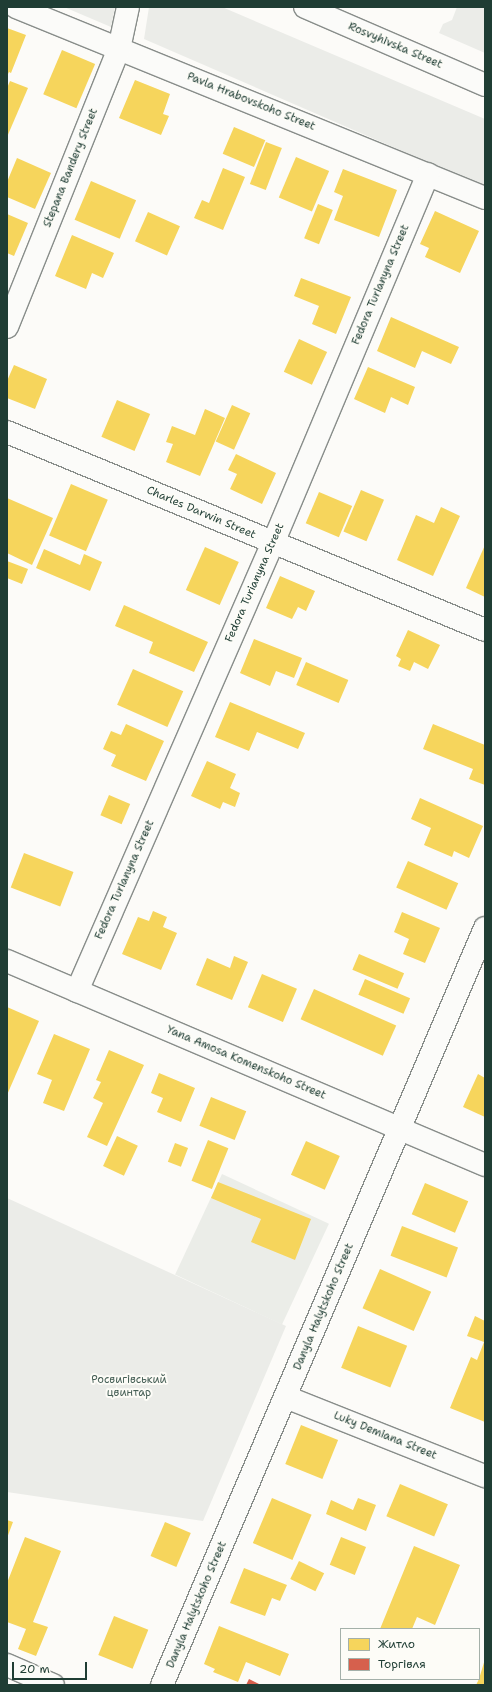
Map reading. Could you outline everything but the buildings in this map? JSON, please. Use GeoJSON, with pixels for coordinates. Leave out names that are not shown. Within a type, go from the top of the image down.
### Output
{"type":"FeatureCollection","features":[{"type":"Feature","properties":{"kind":"street","name":"Pavla Hrabovskoho Street"},"geometry":{"type":"LineString","coordinates":[[16,7],[485,198]]}},
{"type":"Feature","properties":{"kind":"street","name":"Stepana Bandery Street"},"geometry":{"type":"LineString","coordinates":[[7,327],[119,49],[128,7]]}},
{"type":"Feature","properties":{"kind":"street","name":"Rosvyhivska Street"},"geometry":{"type":"LineString","coordinates":[[305,7],[485,85]]}},
{"type":"Feature","properties":{"kind":"street","name":"Fedora Turianyna Street"},"geometry":{"type":"LineString","coordinates":[[77,990],[273,543],[428,174]]}},
{"type":"Feature","properties":{"kind":"street","name":"Charles Darwin Street"},"geometry":{"type":"LineString","coordinates":[[7,432],[485,630]]}},
{"type":"Feature","properties":{"kind":"street","name":"Danyla Halytskoho Street"},"geometry":{"type":"LineString","coordinates":[[162,1685],[485,928]]}},
{"type":"Feature","properties":{"kind":"street","name":"Yana Amosa Komenskoho Street"},"geometry":{"type":"LineString","coordinates":[[7,961],[485,1165]]}},
{"type":"Feature","properties":{"kind":"street","name":"Luky Demiana Street"},"geometry":{"type":"LineString","coordinates":[[286,1396],[485,1476]]}},
{"type":"Feature","properties":{"kind":"street"},"geometry":{"type":"LineString","coordinates":[[7,1665],[53,1685]]}},
{"type":"Feature","properties":{"kind":"shaded area"},"geometry":{"type":"Polygon","coordinates":[[[222,1174],[329,1224],[282,1324],[175,1275],[222,1174]]]}},
{"type":"Feature","properties":{"kind":"green space"},"geometry":{"type":"Polygon","coordinates":[[[64,7],[115,7],[111,27],[64,7]]]}},
{"type":"Feature","properties":{"kind":"green space"},"geometry":{"type":"Polygon","coordinates":[[[149,7],[222,7],[485,119],[485,187],[144,39],[149,7]]]}},
{"type":"Feature","properties":{"kind":"green space"},"geometry":{"type":"Polygon","coordinates":[[[457,7],[485,7],[485,53],[439,33],[443,24],[452,20],[457,7]]]}},
{"type":"Feature","properties":{"kind":"green space","name":"Росвигівський цвинтар"},"geometry":{"type":"Polygon","coordinates":[[[7,1198],[286,1326],[203,1521],[7,1492],[7,1198]]]}}]}
